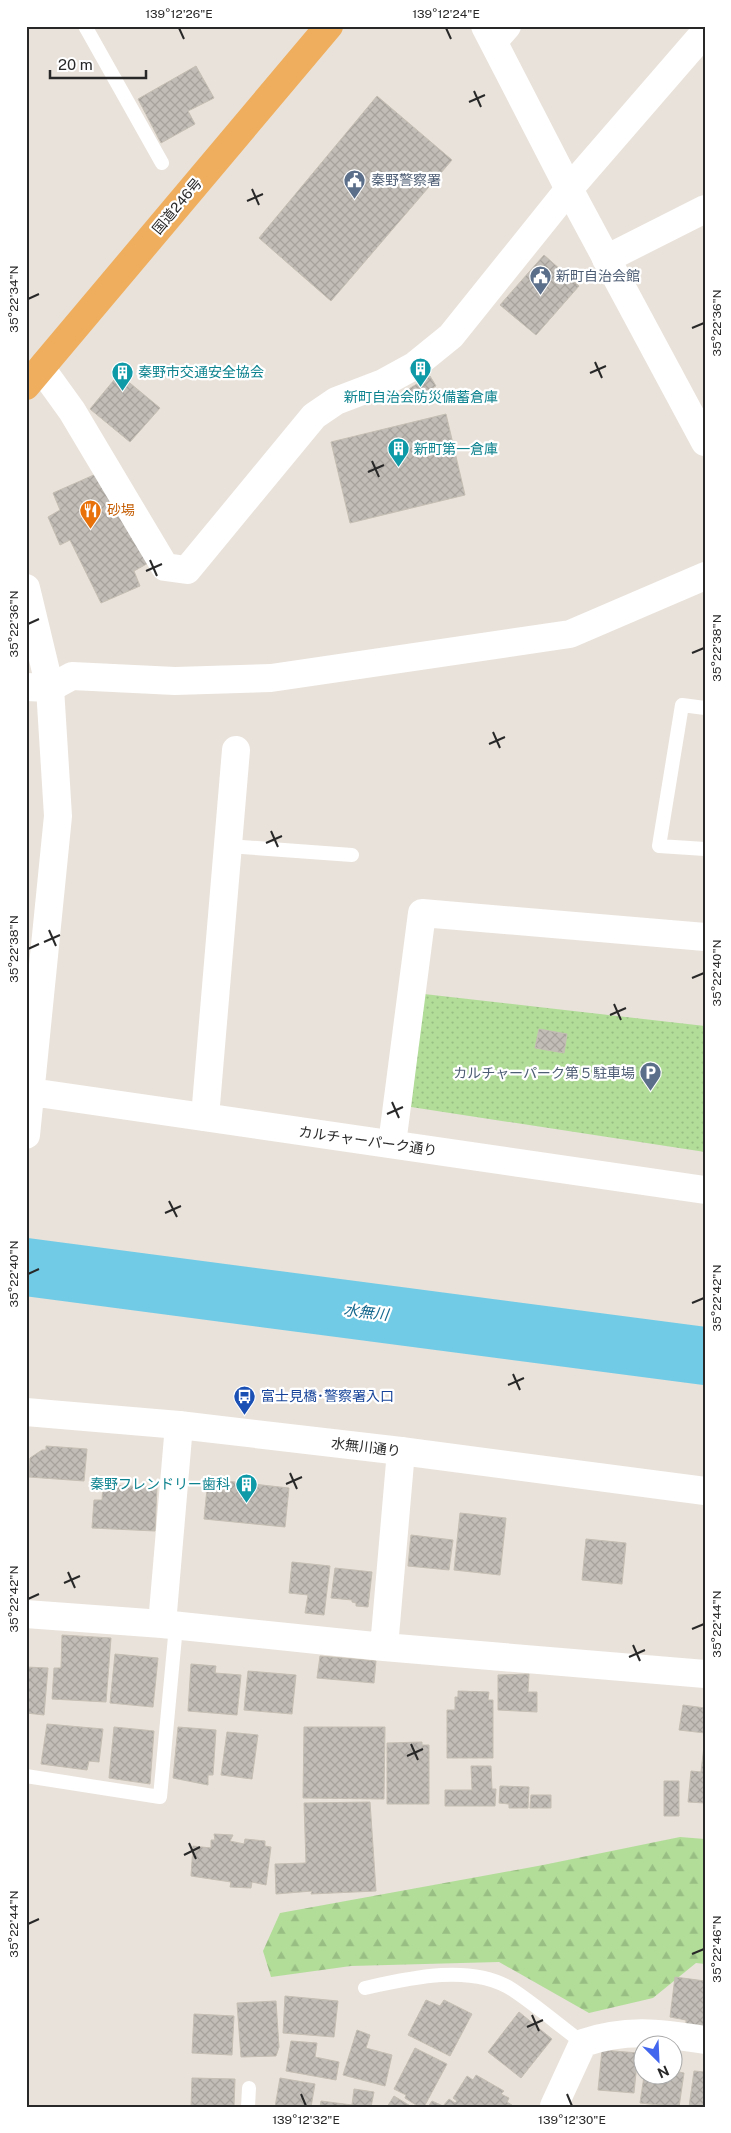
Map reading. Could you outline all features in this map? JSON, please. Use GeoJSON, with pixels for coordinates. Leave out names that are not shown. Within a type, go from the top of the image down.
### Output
{"type":"FeatureCollection","features":[{"type":"Feature","properties":{"kind":"highway","name":"国道246号"},"geometry":{"type":"LineString","coordinates":[[34,377],[329,26]]}},
{"type":"Feature","properties":{"kind":"street"},"geometry":{"type":"LineString","coordinates":[[495,31],[569,189],[705,442]]}},
{"type":"Feature","properties":{"kind":"street"},"geometry":{"type":"LineString","coordinates":[[34,377],[72,411],[165,567],[187,570],[314,416],[336,401],[383,383],[414,366],[451,336],[569,189],[705,32]]}},
{"type":"Feature","properties":{"kind":"street"},"geometry":{"type":"LineString","coordinates":[[606,259],[705,209]]}},
{"type":"Feature","properties":{"kind":"street"},"geometry":{"type":"LineString","coordinates":[[38,687],[72,676],[175,681],[271,678],[570,634],[705,576]]}},
{"type":"Feature","properties":{"kind":"street"},"geometry":{"type":"LineString","coordinates":[[26,588],[38,687],[58,816],[26,1134]]}},
{"type":"Feature","properties":{"kind":"street"},"geometry":{"type":"LineString","coordinates":[[205,1117],[236,750]]}},
{"type":"Feature","properties":{"kind":"street"},"geometry":{"type":"LineString","coordinates":[[392,1144],[422,913],[705,937]]}},
{"type":"Feature","properties":{"kind":"street","name":"カルチャーパーク通り"},"geometry":{"type":"LineString","coordinates":[[31,1092],[705,1190]]}},
{"type":"Feature","properties":{"kind":"street","name":"水無川通り"},"geometry":{"type":"LineString","coordinates":[[26,1412],[179,1425],[401,1451],[705,1492]]}},
{"type":"Feature","properties":{"kind":"street"},"geometry":{"type":"LineString","coordinates":[[169,1625],[179,1425]]}},
{"type":"Feature","properties":{"kind":"street"},"geometry":{"type":"LineString","coordinates":[[384,1647],[401,1451]]}},
{"type":"Feature","properties":{"kind":"street"},"geometry":{"type":"LineString","coordinates":[[26,1614],[169,1625],[384,1647],[705,1674]]}},
{"type":"Feature","properties":{"kind":"street"},"geometry":{"type":"LineString","coordinates":[[555,2106],[583,2043],[603,2036],[635,2032],[705,2040]]}},
{"type":"Feature","properties":{"kind":"lane"},"geometry":{"type":"LineString","coordinates":[[84,26],[162,163]]}},
{"type":"Feature","properties":{"kind":"lane"},"geometry":{"type":"LineString","coordinates":[[705,708],[682,706],[659,846],[705,849]]}},
{"type":"Feature","properties":{"kind":"lane"},"geometry":{"type":"LineString","coordinates":[[228,846],[352,855]]}},
{"type":"Feature","properties":{"kind":"lane"},"geometry":{"type":"LineString","coordinates":[[26,1776],[160,1797],[169,1625]]}},
{"type":"Feature","properties":{"kind":"lane"},"geometry":{"type":"LineString","coordinates":[[365,1988],[416,1977],[474,1975],[512,1989],[583,2043]]}},
{"type":"Feature","properties":{"kind":"lane"},"geometry":{"type":"LineString","coordinates":[[248,2107],[249,2088]]}},
{"type":"Feature","properties":{"kind":"green space"},"geometry":{"type":"Polygon","coordinates":[[[424,994],[705,1026],[705,1152],[411,1107],[424,994]]]}},
{"type":"Feature","properties":{"kind":"green space"},"geometry":{"type":"Polygon","coordinates":[[[680,1837],[705,1839],[705,1964],[696,1963],[653,1998],[589,2013],[499,1962],[351,1966],[271,1977],[263,1951],[280,1913],[543,1865],[680,1837]]]}},
{"type":"Feature","properties":{"kind":"building"},"geometry":{"type":"Polygon","coordinates":[[[196,66],[214,98],[188,111],[195,124],[161,143],[138,99],[196,66]]]}},
{"type":"Feature","properties":{"kind":"building","name":"秦野警察署"},"geometry":{"type":"Polygon","coordinates":[[[377,96],[452,160],[331,301],[259,238],[377,96]]]}},
{"type":"Feature","properties":{"kind":"building","name":"新町自治会館"},"geometry":{"type":"Polygon","coordinates":[[[544,255],[579,286],[536,335],[500,305],[544,255]]]}},
{"type":"Feature","properties":{"kind":"building","name":"秦野市交通安全協会"},"geometry":{"type":"Polygon","coordinates":[[[119,374],[160,408],[130,442],[90,409],[119,374]]]}},
{"type":"Feature","properties":{"kind":"building","name":"新町自治会防災備蓄倉庫"},"geometry":{"type":"Polygon","coordinates":[[[430,376],[436,386],[413,399],[407,390],[430,376]]]}},
{"type":"Feature","properties":{"kind":"building","name":"新町第一倉庫"},"geometry":{"type":"Polygon","coordinates":[[[446,414],[465,495],[350,523],[331,442],[446,414]]]}},
{"type":"Feature","properties":{"kind":"building","name":"砂場"},"geometry":{"type":"Polygon","coordinates":[[[96,474],[150,562],[134,571],[140,586],[101,603],[70,540],[60,545],[48,517],[60,510],[53,493],[96,474]]]}},
{"type":"Feature","properties":{"kind":"building"},"geometry":{"type":"Polygon","coordinates":[[[539,1029],[567,1034],[564,1053],[535,1048],[539,1029]]]}},
{"type":"Feature","properties":{"kind":"building"},"geometry":{"type":"Polygon","coordinates":[[[46,1446],[87,1449],[84,1481],[29,1477],[30,1458],[42,1450],[46,1450],[46,1446]]]}},
{"type":"Feature","properties":{"kind":"building","name":"秦野フレンドリー歯科"},"geometry":{"type":"Polygon","coordinates":[[[208,1479],[289,1488],[285,1527],[204,1519],[208,1479]]]}},
{"type":"Feature","properties":{"kind":"building"},"geometry":{"type":"Polygon","coordinates":[[[103,1485],[157,1487],[155,1531],[92,1528],[94,1500],[102,1500],[103,1485]]]}},
{"type":"Feature","properties":{"kind":"building"},"geometry":{"type":"Polygon","coordinates":[[[460,1513],[506,1518],[500,1575],[454,1570],[460,1513]]]}},
{"type":"Feature","properties":{"kind":"building"},"geometry":{"type":"Polygon","coordinates":[[[411,1535],[453,1540],[449,1570],[408,1566],[411,1535]]]}},
{"type":"Feature","properties":{"kind":"building"},"geometry":{"type":"Polygon","coordinates":[[[586,1539],[626,1543],[622,1584],[582,1580],[586,1539]]]}},
{"type":"Feature","properties":{"kind":"building"},"geometry":{"type":"Polygon","coordinates":[[[292,1562],[330,1566],[324,1615],[305,1613],[308,1595],[289,1593],[292,1562]]]}},
{"type":"Feature","properties":{"kind":"building"},"geometry":{"type":"Polygon","coordinates":[[[335,1568],[372,1572],[368,1607],[356,1606],[356,1603],[352,1602],[352,1600],[331,1598],[335,1568]]]}},
{"type":"Feature","properties":{"kind":"building"},"geometry":{"type":"Polygon","coordinates":[[[62,1635],[111,1638],[106,1702],[52,1699],[54,1668],[61,1668],[62,1635]]]}},
{"type":"Feature","properties":{"kind":"building"},"geometry":{"type":"Polygon","coordinates":[[[115,1654],[158,1658],[153,1707],[110,1703],[115,1654]]]}},
{"type":"Feature","properties":{"kind":"building"},"geometry":{"type":"Polygon","coordinates":[[[320,1656],[376,1661],[374,1683],[317,1678],[320,1656]]]}},
{"type":"Feature","properties":{"kind":"building"},"geometry":{"type":"Polygon","coordinates":[[[191,1664],[216,1666],[215,1673],[241,1675],[237,1715],[188,1711],[191,1664]]]}},
{"type":"Feature","properties":{"kind":"building"},"geometry":{"type":"Polygon","coordinates":[[[26,1667],[48,1668],[44,1715],[26,1713],[26,1667]]]}},
{"type":"Feature","properties":{"kind":"building"},"geometry":{"type":"Polygon","coordinates":[[[248,1671],[296,1675],[292,1714],[244,1710],[248,1671]]]}},
{"type":"Feature","properties":{"kind":"building"},"geometry":{"type":"Polygon","coordinates":[[[529,1674],[528,1692],[537,1692],[537,1712],[498,1710],[498,1675],[529,1674]]]}},
{"type":"Feature","properties":{"kind":"building"},"geometry":{"type":"Polygon","coordinates":[[[458,1691],[489,1692],[488,1700],[493,1700],[493,1758],[447,1758],[447,1710],[455,1710],[455,1697],[458,1697],[458,1691]]]}},
{"type":"Feature","properties":{"kind":"building"},"geometry":{"type":"Polygon","coordinates":[[[683,1705],[705,1708],[705,1733],[679,1730],[683,1705]]]}},
{"type":"Feature","properties":{"kind":"building"},"geometry":{"type":"Polygon","coordinates":[[[47,1724],[103,1729],[99,1762],[89,1761],[87,1770],[41,1764],[47,1724]]]}},
{"type":"Feature","properties":{"kind":"building"},"geometry":{"type":"Polygon","coordinates":[[[114,1727],[154,1731],[150,1784],[109,1778],[114,1727]]]}},
{"type":"Feature","properties":{"kind":"building"},"geometry":{"type":"Polygon","coordinates":[[[178,1727],[216,1730],[213,1775],[208,1775],[208,1785],[173,1778],[178,1727]]]}},
{"type":"Feature","properties":{"kind":"building"},"geometry":{"type":"Polygon","coordinates":[[[304,1727],[385,1727],[384,1799],[303,1798],[304,1727]]]}},
{"type":"Feature","properties":{"kind":"building"},"geometry":{"type":"Polygon","coordinates":[[[227,1732],[258,1735],[252,1779],[221,1775],[227,1732]]]}},
{"type":"Feature","properties":{"kind":"building"},"geometry":{"type":"Polygon","coordinates":[[[705,1737],[705,1803],[688,1802],[691,1771],[701,1772],[705,1737]]]}},
{"type":"Feature","properties":{"kind":"building"},"geometry":{"type":"Polygon","coordinates":[[[422,1742],[422,1745],[429,1745],[429,1804],[387,1804],[387,1743],[422,1742]]]}},
{"type":"Feature","properties":{"kind":"building"},"geometry":{"type":"Polygon","coordinates":[[[471,1766],[491,1766],[492,1789],[496,1789],[495,1806],[445,1806],[445,1790],[472,1790],[471,1766]]]}},
{"type":"Feature","properties":{"kind":"building"},"geometry":{"type":"Polygon","coordinates":[[[664,1781],[679,1781],[679,1816],[664,1816],[664,1781]]]}},
{"type":"Feature","properties":{"kind":"building"},"geometry":{"type":"Polygon","coordinates":[[[500,1786],[529,1787],[528,1808],[509,1808],[509,1804],[499,1803],[500,1786]]]}},
{"type":"Feature","properties":{"kind":"building"},"geometry":{"type":"Polygon","coordinates":[[[531,1795],[551,1795],[551,1808],[530,1808],[531,1795]]]}},
{"type":"Feature","properties":{"kind":"building"},"geometry":{"type":"Polygon","coordinates":[[[370,1802],[376,1891],[311,1894],[312,1891],[276,1894],[275,1864],[306,1863],[304,1803],[370,1802]]]}},
{"type":"Feature","properties":{"kind":"building"},"geometry":{"type":"Polygon","coordinates":[[[214,1834],[233,1835],[230,1841],[244,1844],[245,1839],[265,1841],[265,1846],[271,1847],[266,1885],[252,1882],[251,1888],[230,1887],[231,1882],[191,1876],[193,1846],[211,1848],[211,1840],[215,1840],[214,1834]]]}},
{"type":"Feature","properties":{"kind":"building"},"geometry":{"type":"Polygon","coordinates":[[[675,1977],[705,1981],[705,2028],[686,2025],[686,2020],[670,2017],[675,1977]]]}},
{"type":"Feature","properties":{"kind":"building"},"geometry":{"type":"Polygon","coordinates":[[[285,1996],[338,2001],[334,2037],[283,2033],[285,1996]]]}},
{"type":"Feature","properties":{"kind":"building"},"geometry":{"type":"Polygon","coordinates":[[[426,2000],[440,2006],[444,2000],[472,2014],[450,2056],[408,2035],[426,2000]]]}},
{"type":"Feature","properties":{"kind":"building"},"geometry":{"type":"Polygon","coordinates":[[[276,2001],[279,2047],[276,2056],[241,2057],[237,2003],[276,2001]]]}},
{"type":"Feature","properties":{"kind":"building"},"geometry":{"type":"Polygon","coordinates":[[[519,2012],[552,2039],[521,2078],[488,2052],[519,2012]]]}},
{"type":"Feature","properties":{"kind":"building"},"geometry":{"type":"Polygon","coordinates":[[[194,2014],[234,2016],[232,2055],[192,2053],[194,2014]]]}},
{"type":"Feature","properties":{"kind":"building"},"geometry":{"type":"Polygon","coordinates":[[[357,2030],[370,2035],[366,2048],[392,2055],[385,2086],[343,2075],[357,2030]]]}},
{"type":"Feature","properties":{"kind":"building"},"geometry":{"type":"Polygon","coordinates":[[[291,2041],[317,2043],[315,2057],[339,2062],[336,2080],[286,2071],[291,2041]]]}},
{"type":"Feature","properties":{"kind":"building"},"geometry":{"type":"Polygon","coordinates":[[[415,2048],[447,2064],[424,2107],[419,2107],[405,2098],[406,2095],[394,2089],[415,2048]]]}},
{"type":"Feature","properties":{"kind":"building"},"geometry":{"type":"Polygon","coordinates":[[[602,2050],[634,2053],[634,2093],[598,2090],[602,2050]]]}},
{"type":"Feature","properties":{"kind":"building"},"geometry":{"type":"Polygon","coordinates":[[[694,2071],[705,2072],[705,2107],[689,2107],[694,2071]]]}},
{"type":"Feature","properties":{"kind":"building"},"geometry":{"type":"Polygon","coordinates":[[[476,2075],[504,2091],[501,2094],[509,2098],[507,2102],[515,2107],[428,2107],[432,2101],[443,2106],[449,2099],[455,2103],[457,2101],[453,2098],[467,2076],[473,2080],[476,2075]]]}},
{"type":"Feature","properties":{"kind":"building"},"geometry":{"type":"Polygon","coordinates":[[[192,2078],[235,2079],[234,2107],[191,2107],[192,2078]]]}},
{"type":"Feature","properties":{"kind":"building"},"geometry":{"type":"Polygon","coordinates":[[[280,2078],[315,2084],[311,2107],[275,2107],[280,2078]]]}},
{"type":"Feature","properties":{"kind":"building"},"geometry":{"type":"Polygon","coordinates":[[[643,2086],[682,2086],[679,2107],[640,2103],[643,2086]]]}},
{"type":"Feature","properties":{"kind":"building"},"geometry":{"type":"Polygon","coordinates":[[[354,2089],[374,2092],[371,2107],[320,2107],[321,2101],[352,2105],[354,2089]]]}},
{"type":"Feature","properties":{"kind":"building"},"geometry":{"type":"Polygon","coordinates":[[[394,2096],[412,2107],[387,2107],[394,2096]]]}},
{"type":"Feature","properties":{"kind":"waterway","name":"水無川"},"geometry":{"type":"LineString","coordinates":[[26,1267],[705,1356]]}},
{"type":"Feature","properties":{"kind":"place","name":"秦野警察署"},"geometry":{"type":"Point","coordinates":[355,199]}},
{"type":"Feature","properties":{"kind":"place","name":"新町自治会館"},"geometry":{"type":"Point","coordinates":[540,295]}},
{"type":"Feature","properties":{"kind":"place","name":"新町自治会防災備蓄倉庫"},"geometry":{"type":"Point","coordinates":[421,388]}},
{"type":"Feature","properties":{"kind":"place","name":"秦野市交通安全協会"},"geometry":{"type":"Point","coordinates":[122,391]}},
{"type":"Feature","properties":{"kind":"place","name":"新町第一倉庫"},"geometry":{"type":"Point","coordinates":[398,468]}},
{"type":"Feature","properties":{"kind":"place","name":"砂場"},"geometry":{"type":"Point","coordinates":[91,529]}},
{"type":"Feature","properties":{"kind":"place","name":"カルチャーパーク第５駐車場"},"geometry":{"type":"Point","coordinates":[651,1092]}},
{"type":"Feature","properties":{"kind":"place","name":"富士見橋･警察署入口"},"geometry":{"type":"Point","coordinates":[245,1415]}},
{"type":"Feature","properties":{"kind":"place","name":"秦野フレンドリー歯科"},"geometry":{"type":"Point","coordinates":[246,1503]}}]}
